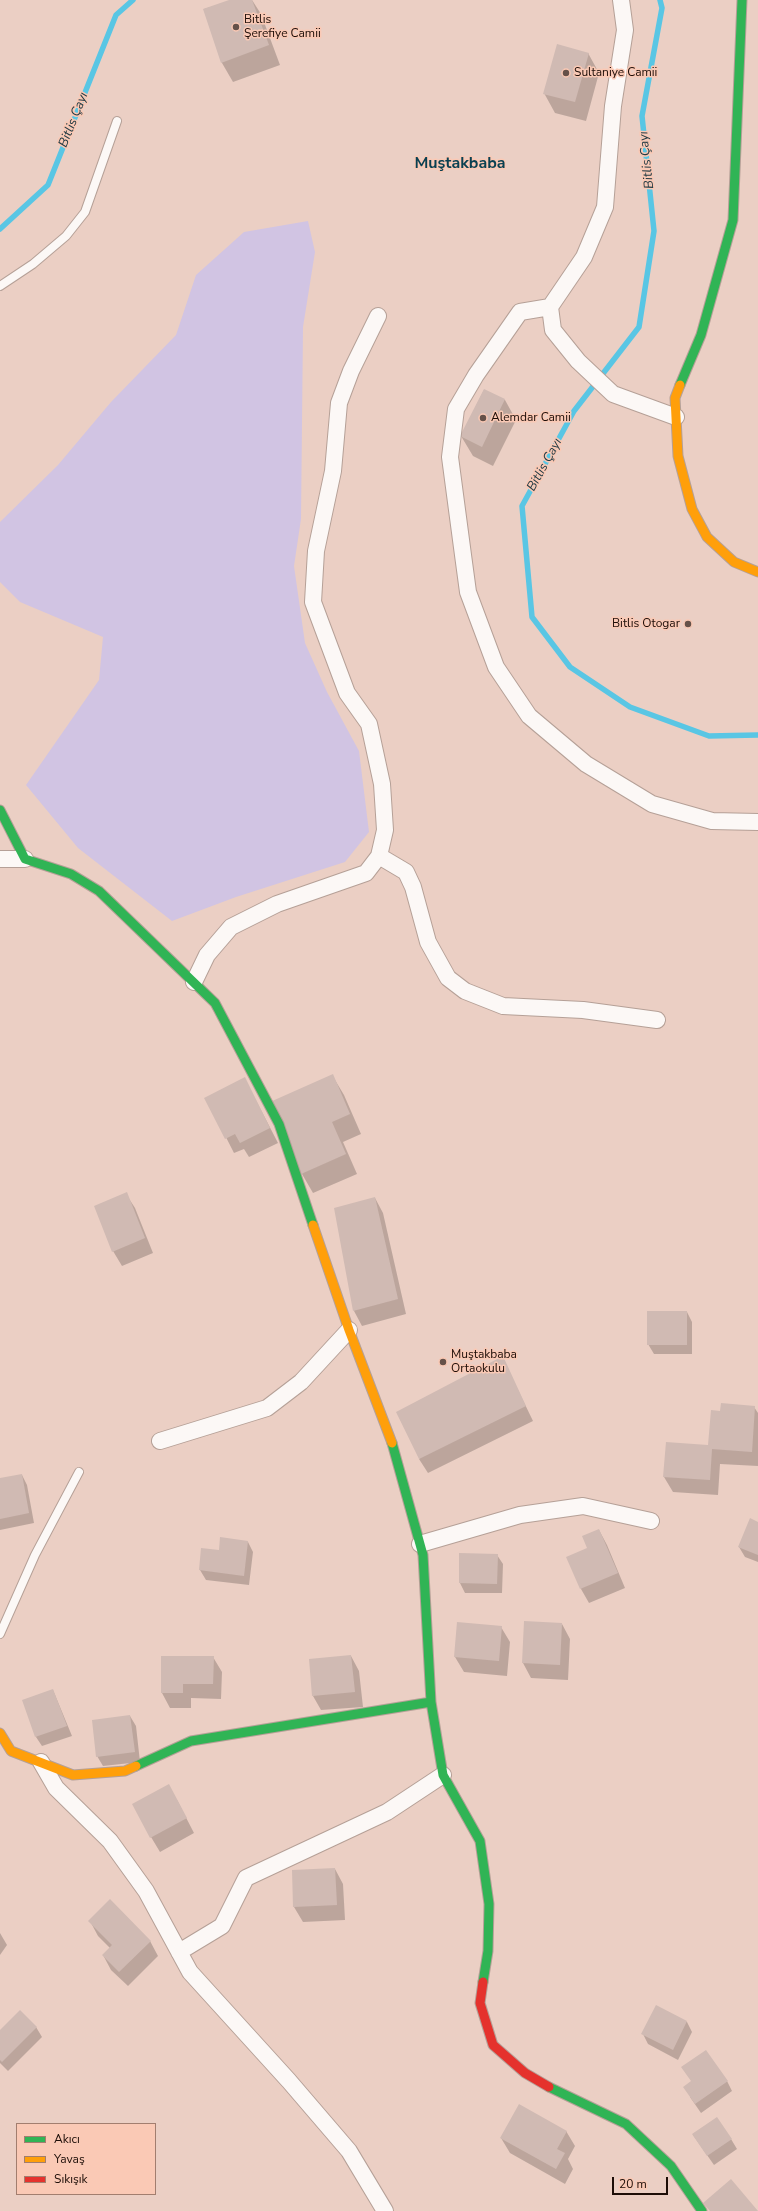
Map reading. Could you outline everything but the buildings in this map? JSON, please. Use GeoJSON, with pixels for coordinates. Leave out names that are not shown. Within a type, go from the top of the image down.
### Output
{"type":"FeatureCollection","features":[{"type":"Feature","properties":{"kind":"street"},"geometry":{"type":"LineString","coordinates":[[621,0],[625,30],[613,106],[605,207],[584,257],[550,307],[553,330],[578,360],[613,394],[676,417]]}},
{"type":"Feature","properties":{"kind":"street"},"geometry":{"type":"LineString","coordinates":[[742,0],[733,220],[701,335],[676,398],[676,417],[678,456],[692,509],[707,537],[734,562],[758,572]]}},
{"type":"Feature","properties":{"kind":"street"},"geometry":{"type":"LineString","coordinates":[[550,307],[520,312],[476,375],[456,408],[450,457],[468,592],[496,667],[529,716],[586,764],[652,804],[712,821],[758,822]]}},
{"type":"Feature","properties":{"kind":"street"},"geometry":{"type":"LineString","coordinates":[[194,982],[207,955],[231,927],[277,904],[366,873],[380,856],[385,830],[382,784],[369,724],[347,692],[313,602],[316,551],[333,471],[339,403],[351,371],[378,316]]}},
{"type":"Feature","properties":{"kind":"street"},"geometry":{"type":"LineString","coordinates":[[0,810],[25,860]]}},
{"type":"Feature","properties":{"kind":"street"},"geometry":{"type":"LineString","coordinates":[[380,856],[406,872],[413,887],[428,942],[448,978],[465,991],[503,1006],[583,1010],[657,1020]]}},
{"type":"Feature","properties":{"kind":"street"},"geometry":{"type":"LineString","coordinates":[[0,859],[25,860],[71,874],[99,891],[216,1003],[279,1124],[349,1330],[395,1452],[423,1555],[431,1702],[443,1775],[480,1841],[489,1904],[488,1951],[480,2003],[493,2045],[525,2072],[567,2097],[626,2124],[671,2166],[702,2211]]}},
{"type":"Feature","properties":{"kind":"street"},"geometry":{"type":"LineString","coordinates":[[160,1441],[267,1408],[301,1382],[349,1330]]}},
{"type":"Feature","properties":{"kind":"street"},"geometry":{"type":"LineString","coordinates":[[420,1544],[520,1515],[583,1506],[651,1521]]}},
{"type":"Feature","properties":{"kind":"street"},"geometry":{"type":"LineString","coordinates":[[0,1732],[12,1751],[73,1775],[125,1771],[191,1741],[431,1702]]}},
{"type":"Feature","properties":{"kind":"street"},"geometry":{"type":"LineString","coordinates":[[41,1762],[56,1788],[110,1841],[146,1891],[190,1972],[289,2081],[349,2151],[385,2211]]}},
{"type":"Feature","properties":{"kind":"street"},"geometry":{"type":"LineString","coordinates":[[180,1952],[222,1926],[246,1878],[388,1812],[443,1775]]}},
{"type":"Feature","properties":{"kind":"lane"},"geometry":{"type":"LineString","coordinates":[[0,286],[34,264],[66,236],[84,212],[117,121]]}},
{"type":"Feature","properties":{"kind":"lane"},"geometry":{"type":"LineString","coordinates":[[0,1634],[35,1555],[79,1472]]}},
{"type":"Feature","properties":{"kind":"shaded area"},"geometry":{"type":"Polygon","coordinates":[[[308,221],[315,252],[303,327],[301,519],[294,566],[305,643],[327,692],[359,751],[369,832],[345,862],[236,897],[172,921],[78,848],[26,785],[99,680],[103,637],[20,602],[0,582],[0,522],[58,465],[111,402],[176,335],[196,275],[244,232],[308,221]]]}},
{"type":"Feature","properties":{"kind":"waterway","name":"Bitlis Çayı"},"geometry":{"type":"LineString","coordinates":[[0,229],[48,185],[116,15],[133,0]]}},
{"type":"Feature","properties":{"kind":"waterway","name":"Bitlis Çayı"},"geometry":{"type":"LineString","coordinates":[[660,0],[662,8],[642,116],[654,231],[639,327],[574,411],[522,506],[532,617],[570,667],[630,707],[709,736],[758,735]]}},
{"type":"Feature","properties":{"kind":"traffic: fast"},"geometry":{"type":"LineString","coordinates":[[680,385],[701,335],[733,220],[742,0]]}},
{"type":"Feature","properties":{"kind":"traffic: fast"},"geometry":{"type":"LineString","coordinates":[[0,810],[25,859],[71,874],[99,891],[215,1003],[279,1124],[313,1225]]}},
{"type":"Feature","properties":{"kind":"traffic: fast"},"geometry":{"type":"LineString","coordinates":[[392,1443],[423,1555],[431,1702],[443,1775],[480,1841],[489,1904],[488,1951],[483,1982]]}},
{"type":"Feature","properties":{"kind":"traffic: fast"},"geometry":{"type":"LineString","coordinates":[[136,1766],[191,1741],[431,1702]]}},
{"type":"Feature","properties":{"kind":"traffic: fast"},"geometry":{"type":"LineString","coordinates":[[549,2087],[626,2124],[671,2166],[702,2211]]}},
{"type":"Feature","properties":{"kind":"traffic: slow"},"geometry":{"type":"LineString","coordinates":[[680,385],[675,398],[678,456],[692,509],[707,537],[734,562],[758,572]]}},
{"type":"Feature","properties":{"kind":"traffic: slow"},"geometry":{"type":"LineString","coordinates":[[313,1225],[349,1330],[392,1443]]}},
{"type":"Feature","properties":{"kind":"traffic: slow"},"geometry":{"type":"LineString","coordinates":[[0,1733],[11,1751],[73,1775],[125,1771],[136,1766]]}},
{"type":"Feature","properties":{"kind":"traffic: jam"},"geometry":{"type":"LineString","coordinates":[[483,1982],[480,2003],[493,2045],[525,2073],[549,2087]]}},
{"type":"Feature","properties":{"kind":"place","name":"Bitlis Şerefiye Camii"},"geometry":{"type":"Point","coordinates":[236,27]}},
{"type":"Feature","properties":{"kind":"place","name":"Sultaniye Camii"},"geometry":{"type":"Point","coordinates":[566,73]}},
{"type":"Feature","properties":{"kind":"place","name":"Alemdar Camii"},"geometry":{"type":"Point","coordinates":[483,418]}},
{"type":"Feature","properties":{"kind":"place","name":"Bitlis Otogar"},"geometry":{"type":"Point","coordinates":[688,624]}},
{"type":"Feature","properties":{"kind":"place","name":"Muştakbaba Ortaokulu"},"geometry":{"type":"Point","coordinates":[443,1362]}},
{"type":"Feature","properties":{"kind":"district","name":"Muştakbaba"},"geometry":{"type":"Point","coordinates":[460,164]}}]}
